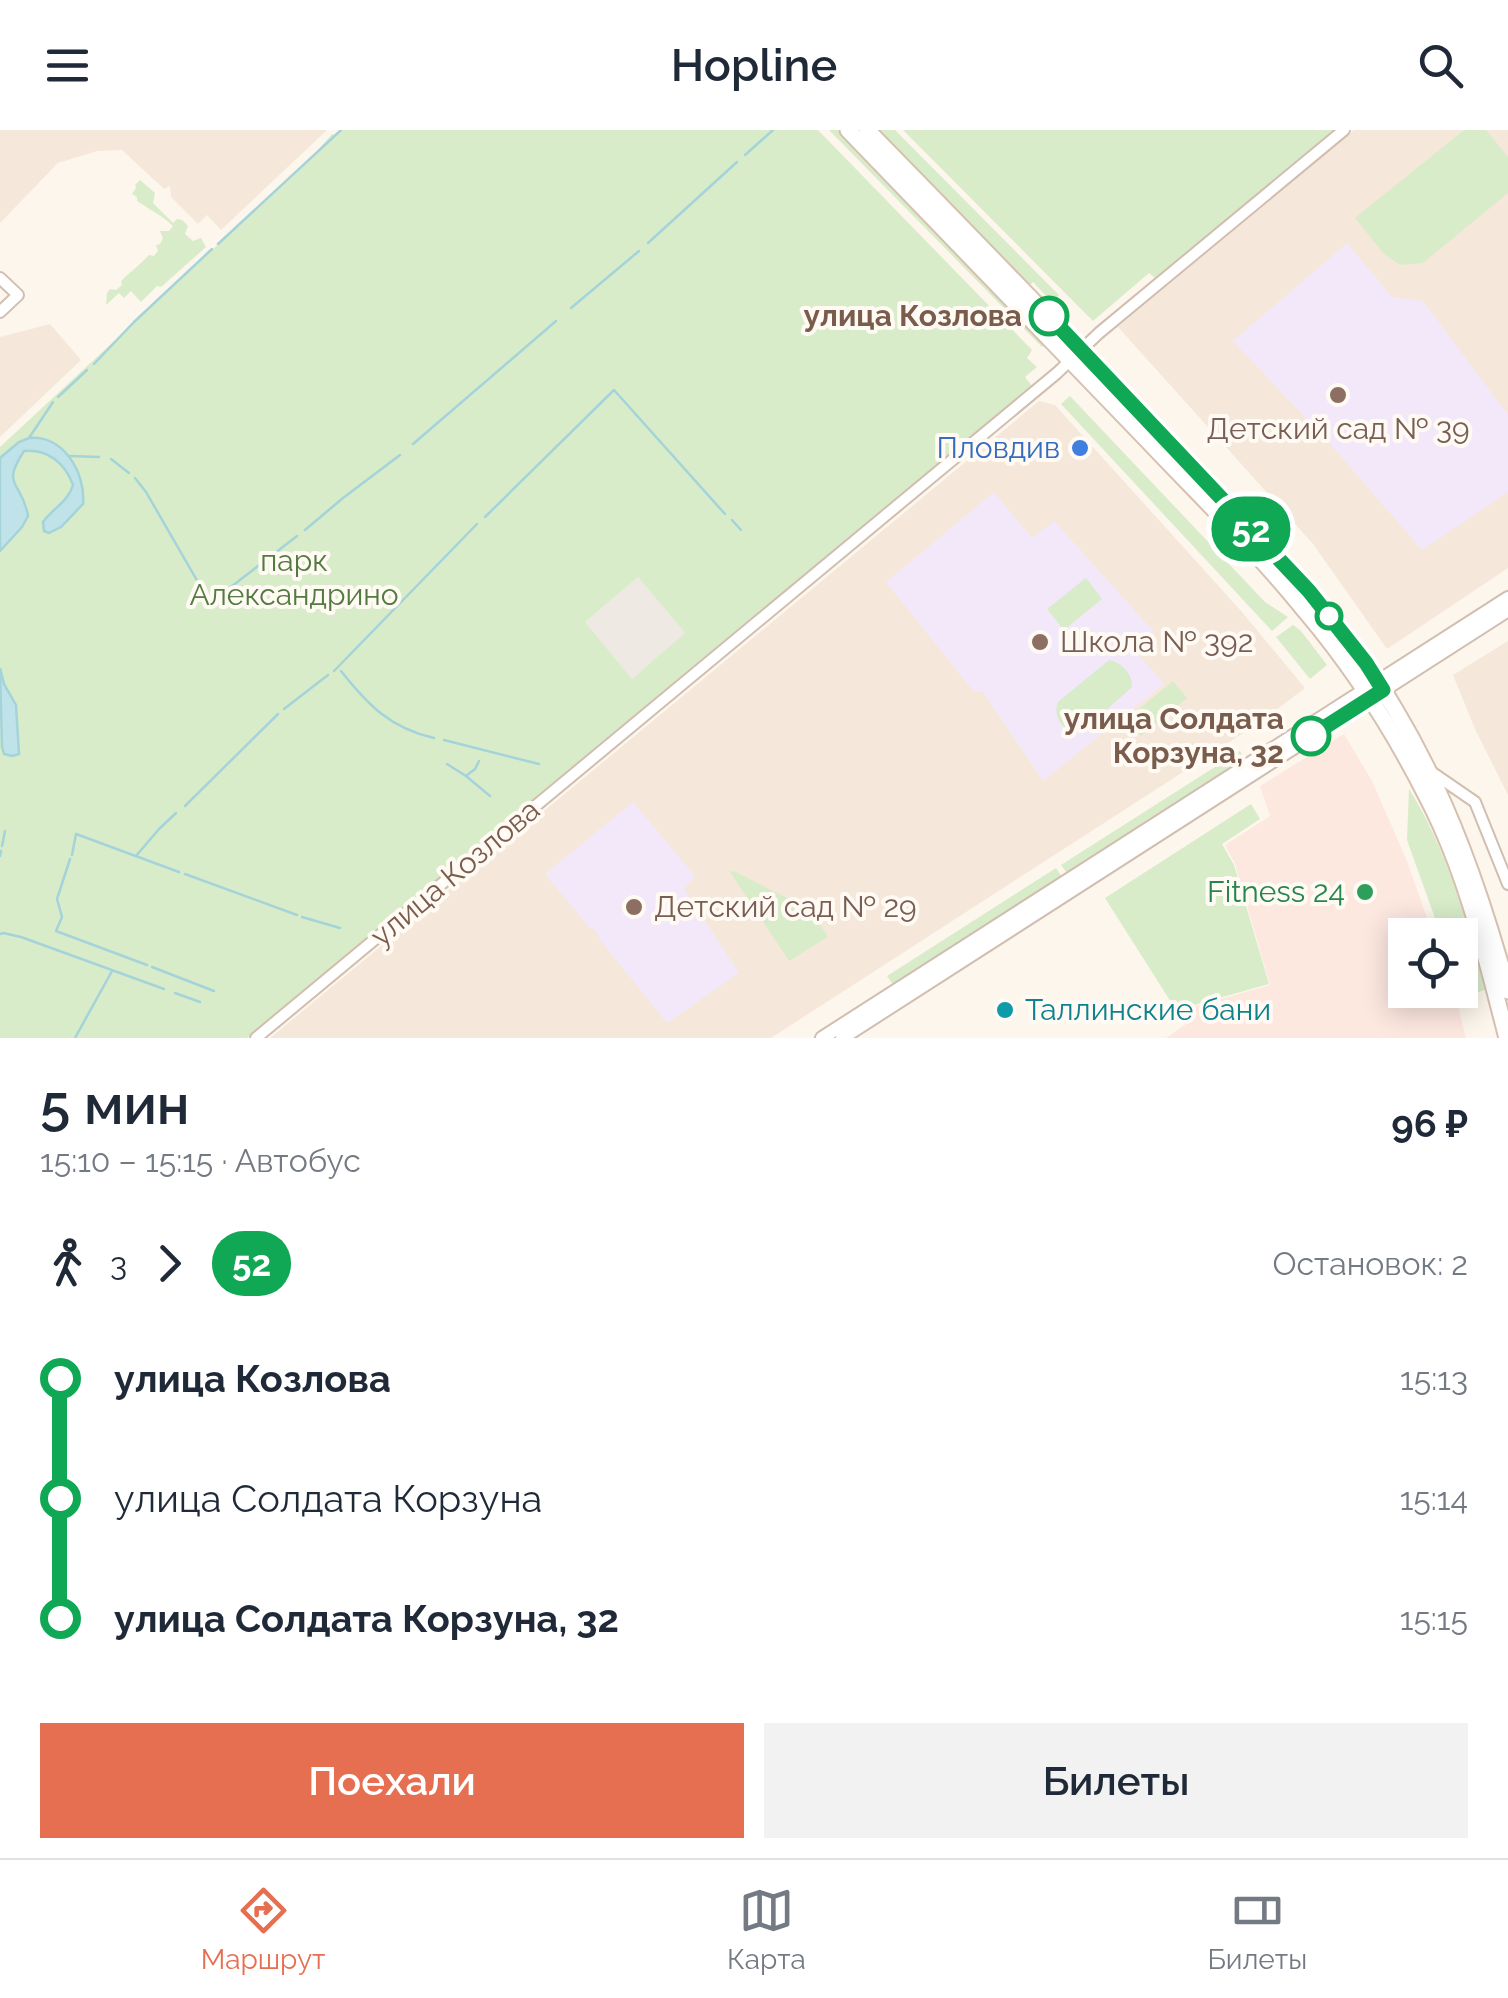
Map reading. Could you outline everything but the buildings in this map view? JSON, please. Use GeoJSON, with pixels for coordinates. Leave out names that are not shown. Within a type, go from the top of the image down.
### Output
{"type":"FeatureCollection","features":[{"type":"Feature","properties":{"kind":"main road"},"geometry":{"type":"LineString","coordinates":[[848,130],[1076,355]]}},
{"type":"Feature","properties":{"kind":"main road"},"geometry":{"type":"LineString","coordinates":[[867,130],[1076,355],[1373,690],[1430,771],[1470,867],[1508,990]]}},
{"type":"Feature","properties":{"kind":"main road"},"geometry":{"type":"LineString","coordinates":[[1373,690],[1430,803],[1458,871],[1507,1038]]}},
{"type":"Feature","properties":{"kind":"street","name":"улица Козлова"},"geometry":{"type":"LineString","coordinates":[[256,1038],[1344,130]]}},
{"type":"Feature","properties":{"kind":"street"},"geometry":{"type":"LineString","coordinates":[[0,278],[18,296],[0,312]]}},
{"type":"Feature","properties":{"kind":"street"},"geometry":{"type":"LineString","coordinates":[[842,1038],[1508,598]]}},
{"type":"Feature","properties":{"kind":"street"},"geometry":{"type":"LineString","coordinates":[[822,1038],[1373,690],[1508,610]]}},
{"type":"Feature","properties":{"kind":"street"},"geometry":{"type":"LineString","coordinates":[[1430,771],[1475,802],[1508,884]]}},
{"type":"Feature","properties":{"kind":"shaded area"},"geometry":{"type":"Polygon","coordinates":[[[0,130],[327,130],[221,230],[207,215],[198,224],[171,197],[170,186],[164,189],[122,150],[97,151],[58,163],[0,223],[0,130]]]}},
{"type":"Feature","properties":{"kind":"shaded area"},"geometry":{"type":"Polygon","coordinates":[[[1354,130],[1508,130],[1508,568],[1387,649],[1313,544],[1118,327],[1354,130]]]}},
{"type":"Feature","properties":{"kind":"shaded area"},"geometry":{"type":"Polygon","coordinates":[[[1347,243],[1392,297],[1423,301],[1508,415],[1508,492],[1422,550],[1332,446],[1233,341],[1347,243]]]}},
{"type":"Feature","properties":{"kind":"shaded area"},"geometry":{"type":"Polygon","coordinates":[[[50,324],[81,360],[0,437],[0,337],[50,324]]]}},
{"type":"Feature","properties":{"kind":"shaded area"},"geometry":{"type":"Polygon","coordinates":[[[1039,401],[1055,405],[1242,612],[1305,688],[1262,721],[771,1038],[270,1038],[1039,401]]]}},
{"type":"Feature","properties":{"kind":"shaded area","name":"Школа № 392"},"geometry":{"type":"Polygon","coordinates":[[[994,492],[1032,538],[1054,521],[1155,633],[1136,652],[1164,684],[1043,781],[983,692],[974,692],[886,582],[994,492]]]}},
{"type":"Feature","properties":{"kind":"shaded area"},"geometry":{"type":"Polygon","coordinates":[[[638,577],[686,634],[632,679],[584,622],[638,577]]]}},
{"type":"Feature","properties":{"kind":"shaded area"},"geometry":{"type":"Polygon","coordinates":[[[1508,641],[1508,795],[1453,675],[1508,641]]]}},
{"type":"Feature","properties":{"kind":"shaded area"},"geometry":{"type":"Polygon","coordinates":[[[1344,734],[1372,781],[1427,918],[1388,918],[1388,1008],[1458,1008],[1466,1038],[1166,1038],[1189,1022],[1188,1008],[1270,985],[1235,864],[1225,845],[1270,816],[1260,786],[1344,734]]]}},
{"type":"Feature","properties":{"kind":"shaded area","name":"Детский сад № 29"},"geometry":{"type":"Polygon","coordinates":[[[633,802],[695,876],[684,889],[739,973],[667,1023],[597,932],[545,874],[633,802]]]}},
{"type":"Feature","properties":{"kind":"green space","name":"парк Александрино"},"geometry":{"type":"Polygon","coordinates":[[[340,130],[818,130],[1032,350],[1027,358],[1037,367],[1025,377],[1032,386],[247,1038],[0,1038],[0,447],[340,130]],[[638,577],[585,622],[632,679],[685,633],[638,577]]]}},
{"type":"Feature","properties":{"kind":"green space"},"geometry":{"type":"Polygon","coordinates":[[[829,130],[840,130],[1047,342],[1042,347],[829,130]]]}},
{"type":"Feature","properties":{"kind":"green space"},"geometry":{"type":"Polygon","coordinates":[[[877,130],[895,130],[1059,295],[1052,302],[1033,282],[1030,285],[877,130]]]}},
{"type":"Feature","properties":{"kind":"green space"},"geometry":{"type":"Polygon","coordinates":[[[903,130],[1334,130],[1156,279],[1149,273],[1093,321],[903,130]]]}},
{"type":"Feature","properties":{"kind":"green space"},"geometry":{"type":"Polygon","coordinates":[[[1464,130],[1486,130],[1508,157],[1508,193],[1423,263],[1400,265],[1384,254],[1355,218],[1464,130]]]}},
{"type":"Feature","properties":{"kind":"green space"},"geometry":{"type":"Polygon","coordinates":[[[140,180],[155,193],[153,203],[173,223],[182,220],[188,226],[185,234],[193,241],[201,238],[206,247],[141,302],[131,291],[124,298],[119,293],[106,305],[110,289],[116,290],[149,255],[154,256],[158,251],[156,245],[163,238],[160,231],[169,231],[173,226],[137,201],[132,194],[140,180]]]}},
{"type":"Feature","properties":{"kind":"green space"},"geometry":{"type":"Polygon","coordinates":[[[1070,396],[1265,602],[1288,617],[1272,631],[1061,404],[1070,396]]]}},
{"type":"Feature","properties":{"kind":"green space"},"geometry":{"type":"Polygon","coordinates":[[[1086,578],[1102,599],[1064,630],[1047,609],[1086,578]]]}},
{"type":"Feature","properties":{"kind":"green space"},"geometry":{"type":"Polygon","coordinates":[[[1293,625],[1327,665],[1310,679],[1276,637],[1293,625]]]}},
{"type":"Feature","properties":{"kind":"green space"},"geometry":{"type":"Polygon","coordinates":[[[1109,660],[1125,669],[1132,687],[1084,730],[1066,728],[1057,714],[1058,702],[1109,660]]]}},
{"type":"Feature","properties":{"kind":"green space"},"geometry":{"type":"Polygon","coordinates":[[[1173,681],[1187,698],[1141,736],[1127,719],[1173,681]]]}},
{"type":"Feature","properties":{"kind":"green space"},"geometry":{"type":"Polygon","coordinates":[[[1240,751],[1244,759],[1067,873],[1061,865],[1240,751]]]}},
{"type":"Feature","properties":{"kind":"green space"},"geometry":{"type":"Polygon","coordinates":[[[1409,789],[1445,861],[1465,918],[1435,918],[1407,840],[1409,789]]]}},
{"type":"Feature","properties":{"kind":"green space"},"geometry":{"type":"Polygon","coordinates":[[[1251,804],[1260,819],[1222,844],[1234,865],[1269,984],[1176,1010],[1105,898],[1251,804]]]}},
{"type":"Feature","properties":{"kind":"green space"},"geometry":{"type":"Polygon","coordinates":[[[1056,868],[1062,877],[893,985],[887,976],[1056,868]]]}},
{"type":"Feature","properties":{"kind":"green space"},"geometry":{"type":"Polygon","coordinates":[[[730,872],[811,910],[828,937],[789,961],[730,872]]]}},
{"type":"Feature","properties":{"kind":"green space"},"geometry":{"type":"Polygon","coordinates":[[[1478,965],[1485,990],[1478,992],[1478,965]]]}},
{"type":"Feature","properties":{"kind":"water"},"geometry":{"type":"Polygon","coordinates":[[[29,438],[52,442],[70,458],[81,480],[83,504],[61,527],[49,533],[44,531],[43,522],[68,496],[73,485],[54,459],[41,452],[24,451],[13,478],[28,516],[0,551],[0,458],[29,438]]]}},
{"type":"Feature","properties":{"kind":"water"},"geometry":{"type":"Polygon","coordinates":[[[0,668],[16,705],[19,754],[12,756],[4,754],[2,747],[0,668]]]}},
{"type":"Feature","properties":{"kind":"waterway"},"geometry":{"type":"LineString","coordinates":[[218,244],[341,130]]}},
{"type":"Feature","properties":{"kind":"waterway"},"geometry":{"type":"LineString","coordinates":[[745,155],[773,130]]}},
{"type":"Feature","properties":{"kind":"waterway"},"geometry":{"type":"LineString","coordinates":[[648,243],[737,162]]}},
{"type":"Feature","properties":{"kind":"waterway"},"geometry":{"type":"LineString","coordinates":[[94,364],[212,249]]}},
{"type":"Feature","properties":{"kind":"waterway"},"geometry":{"type":"LineString","coordinates":[[571,308],[639,251]]}},
{"type":"Feature","properties":{"kind":"waterway"},"geometry":{"type":"LineString","coordinates":[[413,444],[556,321]]}},
{"type":"Feature","properties":{"kind":"waterway"},"geometry":{"type":"LineString","coordinates":[[58,397],[87,370]]}},
{"type":"Feature","properties":{"kind":"waterway"},"geometry":{"type":"LineString","coordinates":[[485,517],[614,390],[725,514]]}},
{"type":"Feature","properties":{"kind":"waterway"},"geometry":{"type":"LineString","coordinates":[[29,438],[53,402]]}},
{"type":"Feature","properties":{"kind":"waterway"},"geometry":{"type":"LineString","coordinates":[[305,530],[400,455]]}},
{"type":"Feature","properties":{"kind":"waterway"},"geometry":{"type":"LineString","coordinates":[[70,456],[99,457]]}},
{"type":"Feature","properties":{"kind":"waterway"},"geometry":{"type":"LineString","coordinates":[[111,459],[129,473]]}},
{"type":"Feature","properties":{"kind":"waterway"},"geometry":{"type":"LineString","coordinates":[[135,478],[210,603],[297,536]]}},
{"type":"Feature","properties":{"kind":"waterway"},"geometry":{"type":"LineString","coordinates":[[732,520],[741,530]]}},
{"type":"Feature","properties":{"kind":"waterway"},"geometry":{"type":"LineString","coordinates":[[334,671],[477,524]]}},
{"type":"Feature","properties":{"kind":"waterway"},"geometry":{"type":"LineString","coordinates":[[341,671],[381,714],[434,738]]}},
{"type":"Feature","properties":{"kind":"waterway"},"geometry":{"type":"LineString","coordinates":[[284,709],[328,675]]}},
{"type":"Feature","properties":{"kind":"waterway"},"geometry":{"type":"LineString","coordinates":[[185,806],[278,714]]}},
{"type":"Feature","properties":{"kind":"waterway"},"geometry":{"type":"LineString","coordinates":[[444,740],[539,764]]}},
{"type":"Feature","properties":{"kind":"waterway"},"geometry":{"type":"LineString","coordinates":[[479,761],[466,776],[490,796]]}},
{"type":"Feature","properties":{"kind":"waterway"},"geometry":{"type":"LineString","coordinates":[[447,764],[466,776]]}},
{"type":"Feature","properties":{"kind":"waterway"},"geometry":{"type":"LineString","coordinates":[[136,856],[176,813]]}},
{"type":"Feature","properties":{"kind":"waterway"},"geometry":{"type":"LineString","coordinates":[[2,846],[5,831]]}},
{"type":"Feature","properties":{"kind":"waterway"},"geometry":{"type":"LineString","coordinates":[[72,855],[76,834],[179,872]]}},
{"type":"Feature","properties":{"kind":"waterway"},"geometry":{"type":"LineString","coordinates":[[0,856],[1,851]]}},
{"type":"Feature","properties":{"kind":"waterway"},"geometry":{"type":"LineString","coordinates":[[70,859],[57,899],[62,917],[56,931],[147,965]]}},
{"type":"Feature","properties":{"kind":"waterway"},"geometry":{"type":"LineString","coordinates":[[185,874],[297,915]]}},
{"type":"Feature","properties":{"kind":"waterway"},"geometry":{"type":"LineString","coordinates":[[302,917],[340,928]]}},
{"type":"Feature","properties":{"kind":"waterway"},"geometry":{"type":"LineString","coordinates":[[0,934],[21,937],[164,989]]}},
{"type":"Feature","properties":{"kind":"waterway"},"geometry":{"type":"LineString","coordinates":[[152,967],[214,991]]}},
{"type":"Feature","properties":{"kind":"waterway"},"geometry":{"type":"LineString","coordinates":[[75,1038],[112,971]]}},
{"type":"Feature","properties":{"kind":"waterway"},"geometry":{"type":"LineString","coordinates":[[175,993],[200,1002]]}},
{"type":"Feature","properties":{"kind":"bus line","name":"52"},"geometry":{"type":"LineString","coordinates":[[1049,316],[1309,591],[1383,690],[1311,736]]}},
{"type":"Feature","properties":{"kind":"place","name":"улица Козлова"},"geometry":{"type":"Point","coordinates":[1049,316]}},
{"type":"Feature","properties":{"kind":"place","name":"Детский сад № 39"},"geometry":{"type":"Point","coordinates":[1338,395]}},
{"type":"Feature","properties":{"kind":"place","name":"Пловдив"},"geometry":{"type":"Point","coordinates":[1080,448]}},
{"type":"Feature","properties":{"kind":"place","name":"Школа № 392"},"geometry":{"type":"Point","coordinates":[1040,642]}},
{"type":"Feature","properties":{"kind":"place","name":"улица Солдата Корзуна, 32"},"geometry":{"type":"Point","coordinates":[1311,736]}},
{"type":"Feature","properties":{"kind":"place","name":"Fitness 24"},"geometry":{"type":"Point","coordinates":[1365,892]}},
{"type":"Feature","properties":{"kind":"place","name":"Детский сад № 29"},"geometry":{"type":"Point","coordinates":[634,907]}},
{"type":"Feature","properties":{"kind":"place","name":"Таллинские бани"},"geometry":{"type":"Point","coordinates":[1005,1010]}}]}
